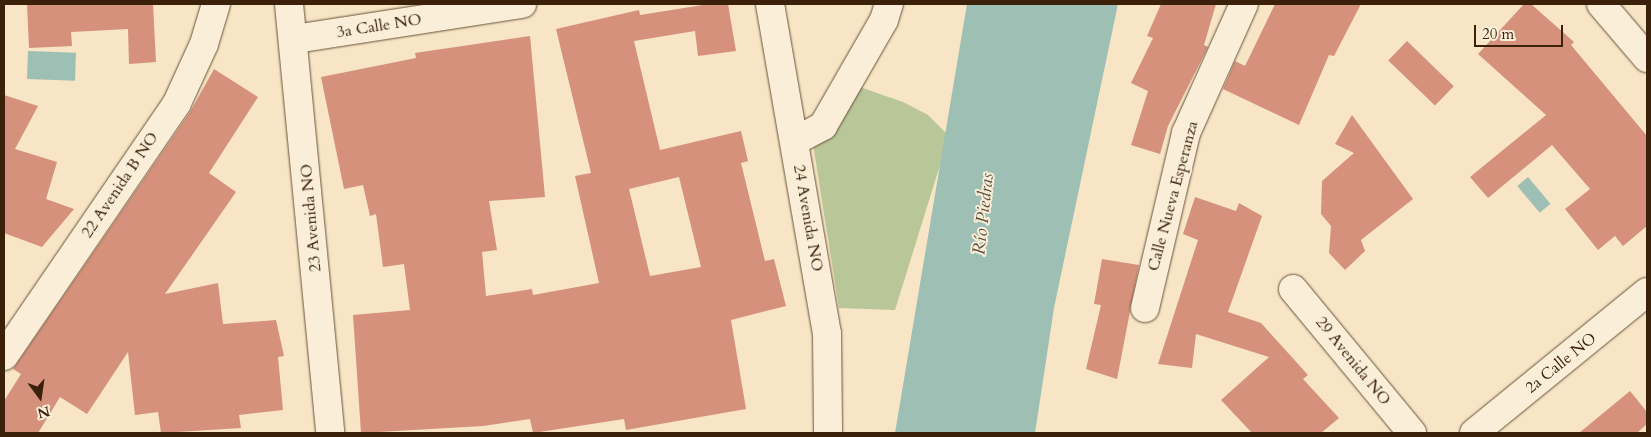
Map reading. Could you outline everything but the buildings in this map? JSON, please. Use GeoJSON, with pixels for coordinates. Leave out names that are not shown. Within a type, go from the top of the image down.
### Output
{"type":"FeatureCollection","features":[{"type":"Feature","properties":{"kind":"street","name":"22 Avenida B NO"},"geometry":{"type":"LineString","coordinates":[[4,356],[176,102],[204,44],[216,4]]}},
{"type":"Feature","properties":{"kind":"street","name":"23 Avenida NO"},"geometry":{"type":"LineString","coordinates":[[289,4],[295,39],[330,433]]}},
{"type":"Feature","properties":{"kind":"street","name":"3a Calle NO"},"geometry":{"type":"LineString","coordinates":[[295,39],[522,4]]}},
{"type":"Feature","properties":{"kind":"street","name":"24 Avenida NO"},"geometry":{"type":"LineString","coordinates":[[770,4],[827,332],[828,433]]}},
{"type":"Feature","properties":{"kind":"street"},"geometry":{"type":"LineString","coordinates":[[795,142],[823,126],[889,4]]}},
{"type":"Feature","properties":{"kind":"street","name":"Calle Nueva Esperanza"},"geometry":{"type":"LineString","coordinates":[[1145,308],[1186,133],[1244,4]]}},
{"type":"Feature","properties":{"kind":"street"},"geometry":{"type":"LineString","coordinates":[[1601,4],[1647,58]]}},
{"type":"Feature","properties":{"kind":"street","name":"29 Avenida NO"},"geometry":{"type":"LineString","coordinates":[[1293,289],[1412,433]]}},
{"type":"Feature","properties":{"kind":"street","name":"2a Calle NO"},"geometry":{"type":"LineString","coordinates":[[1474,433],[1647,292]]}},
{"type":"Feature","properties":{"kind":"green space"},"geometry":{"type":"Polygon","coordinates":[[[854,85],[903,102],[928,115],[949,136],[895,310],[839,308],[813,144],[854,85]]]}},
{"type":"Feature","properties":{"kind":"water","name":"Río Piedras"},"geometry":{"type":"Polygon","coordinates":[[[967,4],[1118,4],[1054,308],[1035,433],[895,433],[967,4]]]}},
{"type":"Feature","properties":{"kind":"water"},"geometry":{"type":"Polygon","coordinates":[[[28,51],[76,53],[75,81],[27,79],[28,51]]]}},
{"type":"Feature","properties":{"kind":"water"},"geometry":{"type":"Polygon","coordinates":[[[1528,177],[1550,204],[1540,213],[1517,186],[1528,177]]]}}]}
